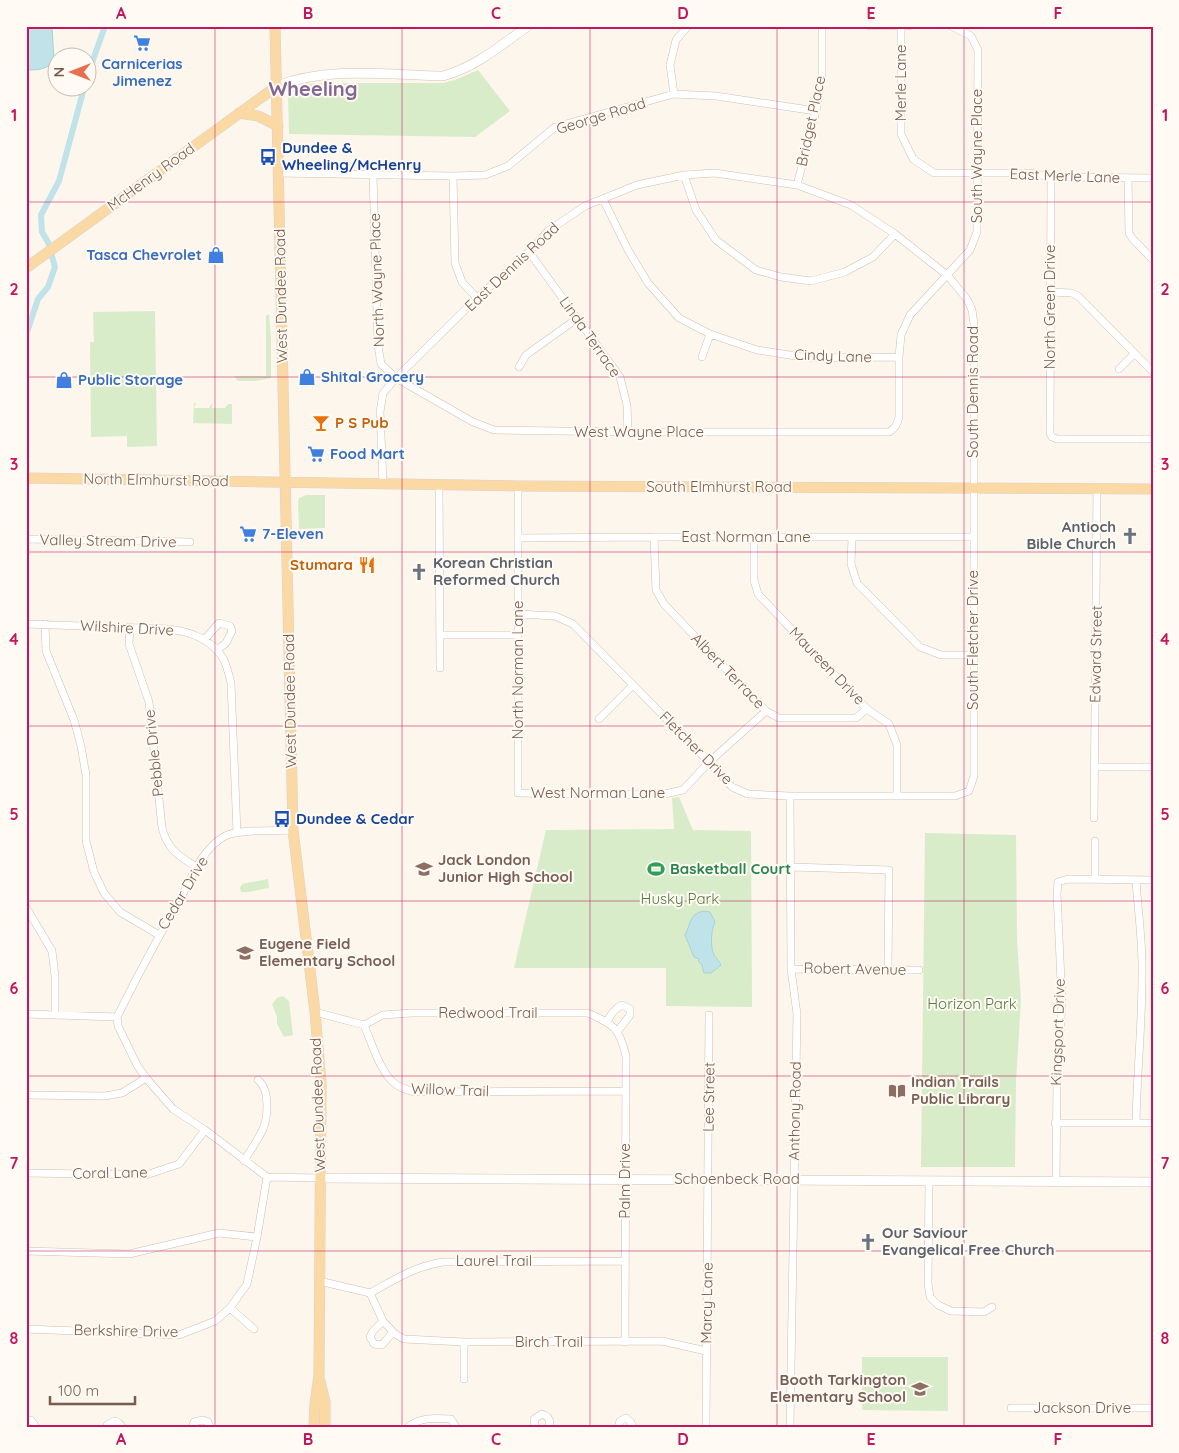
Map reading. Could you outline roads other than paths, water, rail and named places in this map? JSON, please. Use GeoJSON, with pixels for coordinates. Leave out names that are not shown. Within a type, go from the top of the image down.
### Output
{"type":"FeatureCollection","features":[{"type":"Feature","properties":{"kind":"main road","name":"West Dundee Road"},"geometry":{"type":"LineString","coordinates":[[275,26],[293,830],[315,1012],[321,1083],[319,1375]]}},
{"type":"Feature","properties":{"kind":"main road"},"geometry":{"type":"LineString","coordinates":[[277,86],[296,78],[333,73],[443,76],[460,71],[475,63],[528,26]]}},
{"type":"Feature","properties":{"kind":"main road","name":"McHenry Road"},"geometry":{"type":"LineString","coordinates":[[26,268],[277,86]]}},
{"type":"Feature","properties":{"kind":"main road"},"geometry":{"type":"LineString","coordinates":[[239,113],[258,116],[278,126]]}},
{"type":"Feature","properties":{"kind":"main road","name":"North Elmhurst Road"},"geometry":{"type":"LineString","coordinates":[[26,478],[285,482]]}},
{"type":"Feature","properties":{"kind":"main road","name":"South Elmhurst Road"},"geometry":{"type":"LineString","coordinates":[[285,482],[518,486],[1153,489]]}},
{"type":"Feature","properties":{"kind":"main road","name":"Schoenbeck Road"},"geometry":{"type":"LineString","coordinates":[[320,1178],[1153,1182]]}},
{"type":"Feature","properties":{"kind":"main road"},"geometry":{"type":"LineString","coordinates":[[314,1427],[319,1375]]}},
{"type":"Feature","properties":{"kind":"main road"},"geometry":{"type":"LineString","coordinates":[[319,1375],[325,1402],[325,1427]]}},
{"type":"Feature","properties":{"kind":"street"},"geometry":{"type":"LineString","coordinates":[[674,94],[670,65],[676,40],[688,26]]}},
{"type":"Feature","properties":{"kind":"street","name":"Bridget Place"},"geometry":{"type":"LineString","coordinates":[[797,185],[816,111],[822,76],[822,26]]}},
{"type":"Feature","properties":{"kind":"street"},"geometry":{"type":"LineString","coordinates":[[870,26],[909,26]]}},
{"type":"Feature","properties":{"kind":"street","name":"Merle Lane"},"geometry":{"type":"LineString","coordinates":[[900,26],[900,134],[913,159],[934,173],[977,173]]}},
{"type":"Feature","properties":{"kind":"street","name":"South Wayne Place"},"geometry":{"type":"LineString","coordinates":[[894,430],[899,417],[901,335],[910,315],[970,250],[976,238],[978,50],[971,36],[951,26]]}},
{"type":"Feature","properties":{"kind":"street","name":"George Road"},"geometry":{"type":"LineString","coordinates":[[278,173],[485,175],[508,166],[555,127],[674,94],[716,96],[816,111]]}},
{"type":"Feature","properties":{"kind":"street","name":"East Dennis Road"},"geometry":{"type":"LineString","coordinates":[[383,484],[380,412],[383,393],[477,298],[529,252],[548,231],[585,206],[637,185],[684,175],[715,173],[797,185],[850,205],[895,234],[947,275]]}},
{"type":"Feature","properties":{"kind":"street","name":"East Merle Lane"},"geometry":{"type":"LineString","coordinates":[[977,173],[1030,173],[1051,177],[1153,178]]}},
{"type":"Feature","properties":{"kind":"street","name":"North Wayne Place"},"geometry":{"type":"LineString","coordinates":[[373,175],[378,345],[381,364],[396,378]]}},
{"type":"Feature","properties":{"kind":"street"},"geometry":{"type":"LineString","coordinates":[[684,175],[696,210],[716,240],[756,270],[781,277],[811,281],[845,272],[873,257],[895,234]]}},
{"type":"Feature","properties":{"kind":"street"},"geometry":{"type":"LineString","coordinates":[[453,176],[455,263],[462,282],[477,298]]}},
{"type":"Feature","properties":{"kind":"street","name":"North Green Drive"},"geometry":{"type":"LineString","coordinates":[[1051,177],[1049,429],[1052,437],[1063,439],[1153,439]]}},
{"type":"Feature","properties":{"kind":"street"},"geometry":{"type":"LineString","coordinates":[[1128,178],[1128,229],[1132,238],[1153,260]]}},
{"type":"Feature","properties":{"kind":"street","name":"Cindy Lane"},"geometry":{"type":"LineString","coordinates":[[603,199],[628,250],[648,283],[679,318],[710,334],[756,350],[809,358],[900,357]]}},
{"type":"Feature","properties":{"kind":"street","name":"Linda Terrace"},"geometry":{"type":"LineString","coordinates":[[529,252],[620,377],[627,405],[628,432]]}},
{"type":"Feature","properties":{"kind":"street","name":"South Dennis Road"},"geometry":{"type":"LineString","coordinates":[[947,275],[967,299],[973,316],[973,488]]}},
{"type":"Feature","properties":{"kind":"street"},"geometry":{"type":"LineString","coordinates":[[1050,292],[1072,293],[1078,296],[1153,372]]}},
{"type":"Feature","properties":{"kind":"street"},"geometry":{"type":"LineString","coordinates":[[518,368],[526,355],[578,318]]}},
{"type":"Feature","properties":{"kind":"street"},"geometry":{"type":"LineString","coordinates":[[702,357],[710,334]]}},
{"type":"Feature","properties":{"kind":"street"},"geometry":{"type":"LineString","coordinates":[[1119,369],[1134,354]]}},
{"type":"Feature","properties":{"kind":"street","name":"West Wayne Place"},"geometry":{"type":"LineString","coordinates":[[396,378],[473,422],[494,430],[628,432],[884,432],[894,430]]}},
{"type":"Feature","properties":{"kind":"street"},"geometry":{"type":"LineString","coordinates":[[439,485],[440,668]]}},
{"type":"Feature","properties":{"kind":"street","name":"North Norman Lane"},"geometry":{"type":"LineString","coordinates":[[518,486],[518,793]]}},
{"type":"Feature","properties":{"kind":"street","name":"South Fletcher Drive"},"geometry":{"type":"LineString","coordinates":[[969,791],[974,776],[973,488]]}},
{"type":"Feature","properties":{"kind":"street","name":"Edward Street"},"geometry":{"type":"LineString","coordinates":[[1094,818],[1097,489]]}},
{"type":"Feature","properties":{"kind":"street","name":"Albert Terrace"},"geometry":{"type":"LineString","coordinates":[[654,537],[656,590],[664,604],[766,711],[779,718],[856,718],[868,709]]}},
{"type":"Feature","properties":{"kind":"street","name":"East Norman Lane"},"geometry":{"type":"LineString","coordinates":[[518,538],[974,537]]}},
{"type":"Feature","properties":{"kind":"street","name":"Maureen Drive"},"geometry":{"type":"LineString","coordinates":[[754,538],[754,580],[758,594],[868,709],[889,724],[897,745],[897,795]]}},
{"type":"Feature","properties":{"kind":"street"},"geometry":{"type":"LineString","coordinates":[[852,538],[851,564],[857,583],[920,647],[940,655],[973,655]]}},
{"type":"Feature","properties":{"kind":"street","name":"Valley Stream Drive"},"geometry":{"type":"LineString","coordinates":[[26,539],[190,542]]}},
{"type":"Feature","properties":{"kind":"street","name":"Fletcher Drive"},"geometry":{"type":"LineString","coordinates":[[518,614],[555,616],[573,624],[710,762],[732,787],[748,794],[790,796],[955,796],[969,791]]}},
{"type":"Feature","properties":{"kind":"street"},"geometry":{"type":"LineString","coordinates":[[204,640],[219,623],[230,626],[232,631],[230,637],[216,650]]}},
{"type":"Feature","properties":{"kind":"street","name":"Wilshire Drive"},"geometry":{"type":"LineString","coordinates":[[26,624],[130,627],[183,631],[211,644],[224,660],[231,683],[237,832]]}},
{"type":"Feature","properties":{"kind":"street"},"geometry":{"type":"LineString","coordinates":[[45,624],[46,651],[74,720],[81,746],[86,775],[86,841],[94,872],[104,893],[120,912],[158,935]]}},
{"type":"Feature","properties":{"kind":"street","name":"Pebble Drive"},"geometry":{"type":"LineString","coordinates":[[130,627],[130,644],[149,702],[162,828],[166,841],[173,852],[196,867]]}},
{"type":"Feature","properties":{"kind":"street"},"geometry":{"type":"LineString","coordinates":[[440,635],[518,635]]}},
{"type":"Feature","properties":{"kind":"street"},"geometry":{"type":"LineString","coordinates":[[599,719],[633,685]]}},
{"type":"Feature","properties":{"kind":"street","name":"West Norman Lane"},"geometry":{"type":"LineString","coordinates":[[518,793],[660,795],[683,790],[710,762],[766,711]]}},
{"type":"Feature","properties":{"kind":"street"},"geometry":{"type":"LineString","coordinates":[[1094,767],[1153,767]]}},
{"type":"Feature","properties":{"kind":"street","name":"Anthony Road"},"geometry":{"type":"LineString","coordinates":[[790,796],[791,969],[797,1014],[790,1427]]}},
{"type":"Feature","properties":{"kind":"street","name":"Cedar Drive"},"geometry":{"type":"LineString","coordinates":[[117,1017],[158,935],[196,867],[213,845],[226,836],[237,832],[293,830]]}},
{"type":"Feature","properties":{"kind":"street"},"geometry":{"type":"LineString","coordinates":[[1095,841],[1095,880],[1153,880]]}},
{"type":"Feature","properties":{"kind":"street"},"geometry":{"type":"LineString","coordinates":[[791,867],[889,870],[888,970]]}},
{"type":"Feature","properties":{"kind":"street","name":"Kingsport Drive"},"geometry":{"type":"LineString","coordinates":[[1056,1182],[1056,1123],[1062,1003],[1058,882],[1068,879],[1095,880]]}},
{"type":"Feature","properties":{"kind":"street"},"geometry":{"type":"LineString","coordinates":[[1136,880],[1142,974],[1141,1039],[1136,1122]]}},
{"type":"Feature","properties":{"kind":"street"},"geometry":{"type":"LineString","coordinates":[[26,907],[52,951],[55,976],[55,1015]]}},
{"type":"Feature","properties":{"kind":"street","name":"Robert Avenue"},"geometry":{"type":"LineString","coordinates":[[791,969],[919,970]]}},
{"type":"Feature","properties":{"kind":"street"},"geometry":{"type":"LineString","coordinates":[[609,1023],[613,1011],[618,1007],[622,1005],[630,1009],[630,1015],[617,1032]]}},
{"type":"Feature","properties":{"kind":"street"},"geometry":{"type":"LineString","coordinates":[[315,1012],[364,1025]]}},
{"type":"Feature","properties":{"kind":"street","name":"Redwood Trail"},"geometry":{"type":"LineString","coordinates":[[364,1025],[383,1015],[411,1013],[588,1014],[609,1023]]}},
{"type":"Feature","properties":{"kind":"street"},"geometry":{"type":"LineString","coordinates":[[26,1014],[117,1017],[118,1026],[138,1065],[146,1078],[173,1109],[205,1130],[267,1177],[320,1178]]}},
{"type":"Feature","properties":{"kind":"street","name":"Lee Street"},"geometry":{"type":"LineString","coordinates":[[708,1179],[710,1015]]}},
{"type":"Feature","properties":{"kind":"street","name":"Palm Drive"},"geometry":{"type":"LineString","coordinates":[[609,1023],[622,1039],[626,1056],[624,1342]]}},
{"type":"Feature","properties":{"kind":"street","name":"Willow Trail"},"geometry":{"type":"LineString","coordinates":[[364,1025],[386,1074],[394,1083],[404,1089],[415,1092],[626,1091]]}},
{"type":"Feature","properties":{"kind":"street"},"geometry":{"type":"LineString","coordinates":[[26,1095],[105,1096],[122,1093],[146,1078]]}},
{"type":"Feature","properties":{"kind":"street"},"geometry":{"type":"LineString","coordinates":[[244,1160],[263,1129],[267,1102],[262,1083],[258,1080]]}},
{"type":"Feature","properties":{"kind":"street"},"geometry":{"type":"LineString","coordinates":[[1056,1123],[1153,1123]]}},
{"type":"Feature","properties":{"kind":"street","name":"Coral Lane"},"geometry":{"type":"LineString","coordinates":[[26,1173],[146,1175],[178,1164],[205,1130]]}},
{"type":"Feature","properties":{"kind":"street","name":"Berkshire Drive"},"geometry":{"type":"LineString","coordinates":[[26,1329],[180,1335],[215,1321],[230,1308],[246,1284],[257,1237],[267,1177]]}},
{"type":"Feature","properties":{"kind":"street","name":"Marcy Lane"},"geometry":{"type":"LineString","coordinates":[[706,1427],[708,1179]]}},
{"type":"Feature","properties":{"kind":"street"},"geometry":{"type":"LineString","coordinates":[[929,1182],[928,1283],[930,1297],[938,1305],[951,1311],[984,1312],[992,1307]]}},
{"type":"Feature","properties":{"kind":"street"},"geometry":{"type":"LineString","coordinates":[[26,1251],[129,1254],[219,1233],[257,1237]]}},
{"type":"Feature","properties":{"kind":"street","name":"Laurel Trail"},"geometry":{"type":"LineString","coordinates":[[370,1294],[414,1269],[427,1264],[443,1262],[625,1261]]}},
{"type":"Feature","properties":{"kind":"street"},"geometry":{"type":"LineString","coordinates":[[319,1282],[370,1294]]}},
{"type":"Feature","properties":{"kind":"street","name":"Birch Trail"},"geometry":{"type":"LineString","coordinates":[[370,1294],[374,1299],[383,1322],[404,1339],[415,1341],[662,1341],[706,1352]]}},
{"type":"Feature","properties":{"kind":"street"},"geometry":{"type":"LineString","coordinates":[[230,1308],[254,1329]]}},
{"type":"Feature","properties":{"kind":"street"},"geometry":{"type":"LineString","coordinates":[[383,1322],[373,1330],[370,1337],[374,1344],[382,1345],[394,1332]]}},
{"type":"Feature","properties":{"kind":"street"},"geometry":{"type":"LineString","coordinates":[[464,1342],[464,1379]]}},
{"type":"Feature","properties":{"kind":"street","name":"Jackson Drive"},"geometry":{"type":"LineString","coordinates":[[1011,1408],[1153,1408]]}},
{"type":"Feature","properties":{"kind":"street"},"geometry":{"type":"LineString","coordinates":[[535,1427],[534,1419],[542,1414],[550,1420],[549,1427]]}},
{"type":"Feature","properties":{"kind":"street"},"geometry":{"type":"LineString","coordinates":[[408,1427],[425,1419],[441,1418],[450,1419],[456,1427]]}},
{"type":"Feature","properties":{"kind":"street"},"geometry":{"type":"LineString","coordinates":[[618,1427],[620,1421],[626,1418],[631,1422],[632,1427]]}},
{"type":"Feature","properties":{"kind":"street"},"geometry":{"type":"LineString","coordinates":[[26,1421],[31,1420],[36,1427]]}},
{"type":"Feature","properties":{"kind":"street"},"geometry":{"type":"LineString","coordinates":[[192,1427],[194,1422],[203,1420],[208,1422],[210,1427]]}},
{"type":"Feature","properties":{"kind":"street"},"geometry":{"type":"LineString","coordinates":[[107,1427],[107,1425],[114,1421],[122,1427]]}},
{"type":"Feature","properties":{"kind":"water"},"geometry":{"type":"Polygon","coordinates":[[[26,26],[52,26],[53,48],[48,48],[48,66],[38,70],[26,70],[26,26]]]}},
{"type":"Feature","properties":{"kind":"water"},"geometry":{"type":"Polygon","coordinates":[[[705,911],[710,912],[715,922],[712,934],[712,947],[714,955],[721,965],[711,973],[704,973],[702,965],[698,961],[699,959],[694,957],[685,935],[693,917],[705,911]]]}},
{"type":"Feature","properties":{"kind":"waterway"},"geometry":{"type":"LineString","coordinates":[[97,48],[105,26]]}},
{"type":"Feature","properties":{"kind":"waterway"},"geometry":{"type":"LineString","coordinates":[[26,335],[38,299],[48,287],[55,267],[48,242],[42,232],[41,215],[59,181],[81,98]]}},
{"type":"Feature","properties":{"kind":"place","name":"Carnicerias Jimenez"},"geometry":{"type":"Point","coordinates":[142,43]}},
{"type":"Feature","properties":{"kind":"place","name":"Dundee & Wheeling/McHenry"},"geometry":{"type":"Point","coordinates":[268,157]}},
{"type":"Feature","properties":{"kind":"place","name":"Tasca Chevrolet"},"geometry":{"type":"Point","coordinates":[216,255]}},
{"type":"Feature","properties":{"kind":"place","name":"Shital Grocery"},"geometry":{"type":"Point","coordinates":[307,377]}},
{"type":"Feature","properties":{"kind":"place","name":"Public Storage"},"geometry":{"type":"Point","coordinates":[64,380]}},
{"type":"Feature","properties":{"kind":"place","name":"P S Pub"},"geometry":{"type":"Point","coordinates":[321,423]}},
{"type":"Feature","properties":{"kind":"place","name":"Food Mart"},"geometry":{"type":"Point","coordinates":[316,454]}},
{"type":"Feature","properties":{"kind":"place","name":"7-Eleven"},"geometry":{"type":"Point","coordinates":[248,534]}},
{"type":"Feature","properties":{"kind":"place","name":"Antioch Bible Church"},"geometry":{"type":"Point","coordinates":[1130,536]}},
{"type":"Feature","properties":{"kind":"place","name":"Stumara"},"geometry":{"type":"Point","coordinates":[367,565]}},
{"type":"Feature","properties":{"kind":"place","name":"Korean Christian Reformed Church"},"geometry":{"type":"Point","coordinates":[419,572]}},
{"type":"Feature","properties":{"kind":"place","name":"Dundee & Cedar"},"geometry":{"type":"Point","coordinates":[282,819]}},
{"type":"Feature","properties":{"kind":"place","name":"Jack London Junior High School"},"geometry":{"type":"Point","coordinates":[424,869]}},
{"type":"Feature","properties":{"kind":"place","name":"Basketball Court"},"geometry":{"type":"Point","coordinates":[656,869]}},
{"type":"Feature","properties":{"kind":"place","name":"Eugene Field Elementary School"},"geometry":{"type":"Point","coordinates":[245,953]}},
{"type":"Feature","properties":{"kind":"place","name":"Indian Trails Public Library"},"geometry":{"type":"Point","coordinates":[897,1091]}},
{"type":"Feature","properties":{"kind":"place","name":"Our Saviour Evangelical Free Church"},"geometry":{"type":"Point","coordinates":[868,1242]}},
{"type":"Feature","properties":{"kind":"place","name":"Booth Tarkington Elementary School"},"geometry":{"type":"Point","coordinates":[920,1389]}},
{"type":"Feature","properties":{"kind":"district","name":"Wheeling"},"geometry":{"type":"Point","coordinates":[313,89]}},
{"type":"Feature","properties":{"kind":"park label","name":"Husky Park"},"geometry":{"type":"Point","coordinates":[680,899]}},
{"type":"Feature","properties":{"kind":"park label","name":"Horizon Park"},"geometry":{"type":"Point","coordinates":[972,1004]}}]}
